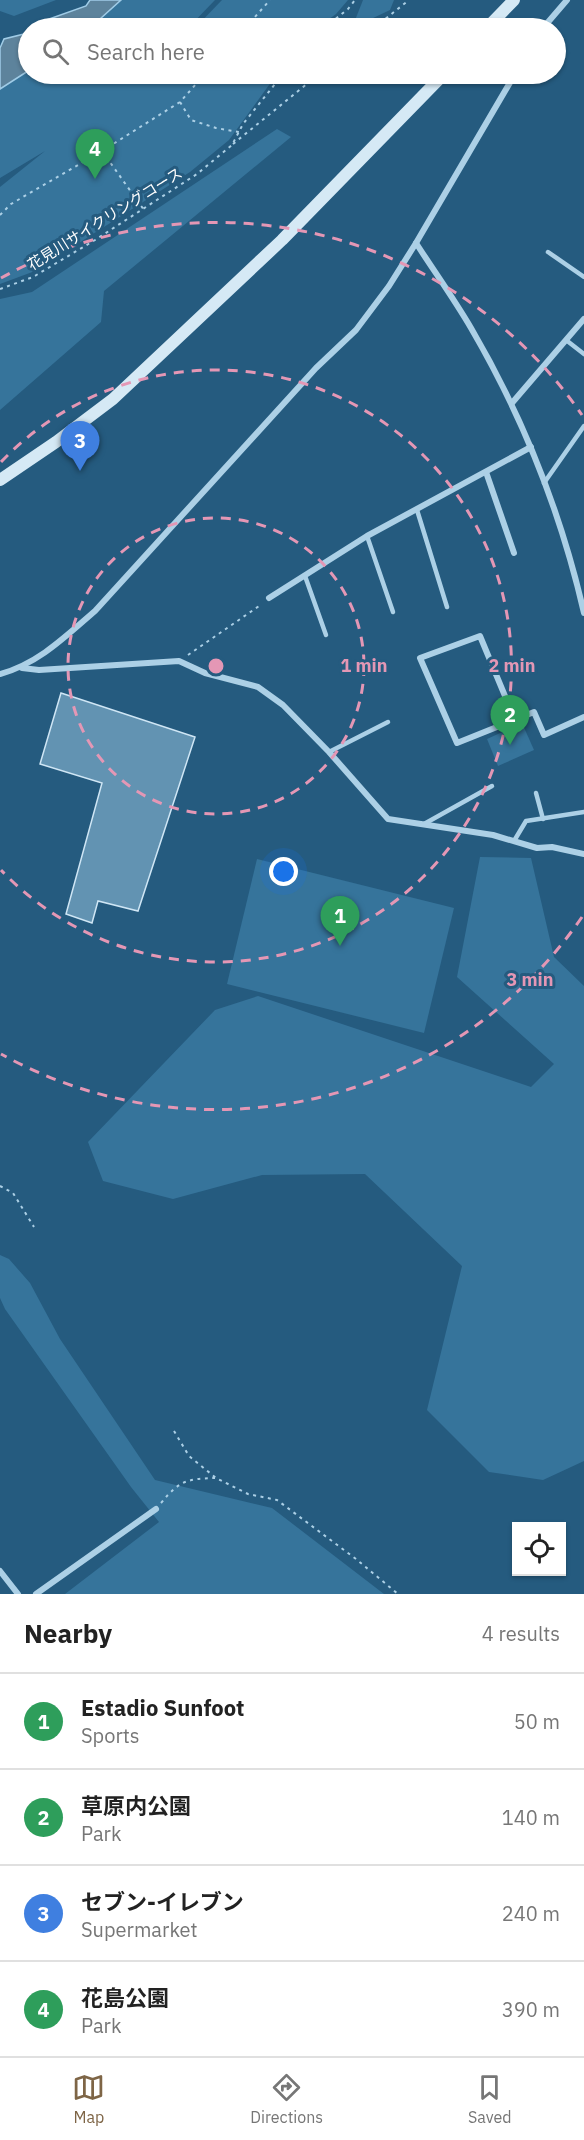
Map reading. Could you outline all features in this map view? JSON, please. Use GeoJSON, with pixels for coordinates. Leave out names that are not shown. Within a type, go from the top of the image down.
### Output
{"type":"FeatureCollection","features":[{"type":"Feature","properties":{"kind":"street"},"geometry":{"type":"LineString","coordinates":[[497,18],[514,0]]}},
{"type":"Feature","properties":{"kind":"street"},"geometry":{"type":"LineString","coordinates":[[552,18],[567,0]]}},
{"type":"Feature","properties":{"kind":"street"},"geometry":{"type":"LineString","coordinates":[[0,480],[56,442],[112,399],[282,240],[434,84]]}},
{"type":"Feature","properties":{"kind":"street"},"geometry":{"type":"LineString","coordinates":[[0,674],[21,668],[54,646],[95,611],[316,368],[356,330],[389,286],[416,243],[509,84]]}},
{"type":"Feature","properties":{"kind":"street"},"geometry":{"type":"LineString","coordinates":[[416,243],[470,327],[512,403],[531,447],[573,566],[584,613]]}},
{"type":"Feature","properties":{"kind":"street"},"geometry":{"type":"LineString","coordinates":[[512,403],[584,319]]}},
{"type":"Feature","properties":{"kind":"street"},"geometry":{"type":"LineString","coordinates":[[269,598],[367,536],[531,447]]}},
{"type":"Feature","properties":{"kind":"street"},"geometry":{"type":"LineString","coordinates":[[486,472],[514,554]]}},
{"type":"Feature","properties":{"kind":"street"},"geometry":{"type":"LineString","coordinates":[[515,720],[480,636],[420,658],[457,743],[515,720],[534,712],[544,735],[584,717]]}},
{"type":"Feature","properties":{"kind":"street"},"geometry":{"type":"LineString","coordinates":[[21,668],[39,670],[179,661],[205,673],[258,687],[283,705],[329,752],[388,819],[493,834],[537,848],[552,847],[584,854]]}},
{"type":"Feature","properties":{"kind":"street"},"geometry":{"type":"LineString","coordinates":[[36,1594],[156,1509]]}},
{"type":"Feature","properties":{"kind":"street"},"geometry":{"type":"LineString","coordinates":[[0,1571],[18,1594]]}},
{"type":"Feature","properties":{"kind":"lane"},"geometry":{"type":"LineString","coordinates":[[548,252],[584,277]]}},
{"type":"Feature","properties":{"kind":"lane"},"geometry":{"type":"LineString","coordinates":[[566,340],[584,354]]}},
{"type":"Feature","properties":{"kind":"lane"},"geometry":{"type":"LineString","coordinates":[[544,483],[584,426]]}},
{"type":"Feature","properties":{"kind":"lane"},"geometry":{"type":"LineString","coordinates":[[417,510],[447,607]]}},
{"type":"Feature","properties":{"kind":"lane"},"geometry":{"type":"LineString","coordinates":[[367,536],[393,612]]}},
{"type":"Feature","properties":{"kind":"lane"},"geometry":{"type":"LineString","coordinates":[[305,576],[326,635]]}},
{"type":"Feature","properties":{"kind":"lane"},"geometry":{"type":"LineString","coordinates":[[329,752],[388,722]]}},
{"type":"Feature","properties":{"kind":"lane"},"geometry":{"type":"LineString","coordinates":[[424,824],[492,786]]}},
{"type":"Feature","properties":{"kind":"lane"},"geometry":{"type":"LineString","coordinates":[[536,793],[543,819]]}},
{"type":"Feature","properties":{"kind":"lane"},"geometry":{"type":"LineString","coordinates":[[514,841],[526,821],[584,812]]}},
{"type":"Feature","properties":{"kind":"path"},"geometry":{"type":"LineString","coordinates":[[254,18],[270,0]]}},
{"type":"Feature","properties":{"kind":"path"},"geometry":{"type":"LineString","coordinates":[[337,18],[355,0]]}},
{"type":"Feature","properties":{"kind":"path"},"geometry":{"type":"LineString","coordinates":[[386,18],[409,0]]}},
{"type":"Feature","properties":{"kind":"path"},"geometry":{"type":"LineString","coordinates":[[0,215],[11,204],[180,102],[197,84]]}},
{"type":"Feature","properties":{"kind":"path","name":"花見川サイクリングコース"},"geometry":{"type":"LineString","coordinates":[[0,289],[33,277],[144,210],[197,174],[232,145],[239,132],[275,84]]}},
{"type":"Feature","properties":{"kind":"path"},"geometry":{"type":"LineString","coordinates":[[232,145],[307,84]]}},
{"type":"Feature","properties":{"kind":"path"},"geometry":{"type":"LineString","coordinates":[[180,102],[191,120],[239,132]]}},
{"type":"Feature","properties":{"kind":"path"},"geometry":{"type":"LineString","coordinates":[[102,151],[144,210]]}},
{"type":"Feature","properties":{"kind":"path"},"geometry":{"type":"LineString","coordinates":[[179,661],[269,598]]}},
{"type":"Feature","properties":{"kind":"path"},"geometry":{"type":"LineString","coordinates":[[0,1186],[13,1192],[34,1227]]}},
{"type":"Feature","properties":{"kind":"path"},"geometry":{"type":"LineString","coordinates":[[174,1431],[189,1456],[216,1478],[248,1494],[277,1500],[356,1559],[398,1594]]}},
{"type":"Feature","properties":{"kind":"path"},"geometry":{"type":"LineString","coordinates":[[156,1509],[169,1493],[190,1479],[216,1478]]}},
{"type":"Feature","properties":{"kind":"shaded area"},"geometry":{"type":"Polygon","coordinates":[[[0,0],[56,0],[14,16],[0,11],[0,0]]]}},
{"type":"Feature","properties":{"kind":"shaded area"},"geometry":{"type":"Polygon","coordinates":[[[90,0],[121,0],[101,18],[52,18],[86,6],[90,0]]]}},
{"type":"Feature","properties":{"kind":"shaded area"},"geometry":{"type":"Polygon","coordinates":[[[121,0],[215,0],[198,18],[101,18],[121,0]]]}},
{"type":"Feature","properties":{"kind":"shaded area"},"geometry":{"type":"Polygon","coordinates":[[[222,0],[348,0],[331,18],[205,18],[222,0]]]}},
{"type":"Feature","properties":{"kind":"shaded area"},"geometry":{"type":"Polygon","coordinates":[[[363,0],[394,0],[390,10],[373,18],[356,18],[363,0]]]}},
{"type":"Feature","properties":{"kind":"shaded area"},"geometry":{"type":"Polygon","coordinates":[[[18,36],[18,77],[0,89],[0,48],[4,39],[18,36]]]}},
{"type":"Feature","properties":{"kind":"shaded area"},"geometry":{"type":"Polygon","coordinates":[[[18,77],[18,84],[270,84],[229,140],[190,172],[35,271],[0,284],[0,187],[45,151],[0,178],[0,89],[18,77]]]}},
{"type":"Feature","properties":{"kind":"shaded area"},"geometry":{"type":"Polygon","coordinates":[[[277,129],[291,137],[104,291],[101,322],[0,410],[0,299],[32,292],[277,129]]]}},
{"type":"Feature","properties":{"kind":"shaded area"},"geometry":{"type":"Polygon","coordinates":[[[522,723],[534,750],[498,766],[487,739],[522,723]]]}},
{"type":"Feature","properties":{"kind":"shaded area"},"geometry":{"type":"Polygon","coordinates":[[[480,857],[531,858],[554,957],[584,986],[584,1461],[543,1480],[489,1472],[427,1410],[462,1266],[365,1174],[262,1175],[173,1199],[103,1181],[88,1142],[215,1010],[258,996],[531,1087],[554,1064],[457,977],[480,857]]]}},
{"type":"Feature","properties":{"kind":"shaded area"},"geometry":{"type":"Polygon","coordinates":[[[257,859],[454,908],[424,1033],[227,984],[257,859]]]}},
{"type":"Feature","properties":{"kind":"shaded area"},"geometry":{"type":"Polygon","coordinates":[[[0,1255],[9,1259],[30,1283],[60,1339],[155,1480],[272,1508],[384,1594],[65,1594],[159,1522],[131,1487],[5,1309],[0,1298],[0,1255]]]}},
{"type":"Feature","properties":{"kind":"building"},"geometry":{"type":"Polygon","coordinates":[[[61,693],[195,737],[138,911],[98,901],[92,923],[66,914],[102,783],[40,764],[61,693]]]}},
{"type":"Feature","properties":{"kind":"place","name":"花島公園"},"geometry":{"type":"Point","coordinates":[95,179]}},
{"type":"Feature","properties":{"kind":"place","name":"セブン-イレブン"},"geometry":{"type":"Point","coordinates":[80,471]}},
{"type":"Feature","properties":{"kind":"place","name":"草原内公園"},"geometry":{"type":"Point","coordinates":[510,745]}},
{"type":"Feature","properties":{"kind":"place","name":"Estadio Sunfoot"},"geometry":{"type":"Point","coordinates":[340,946]}}]}
